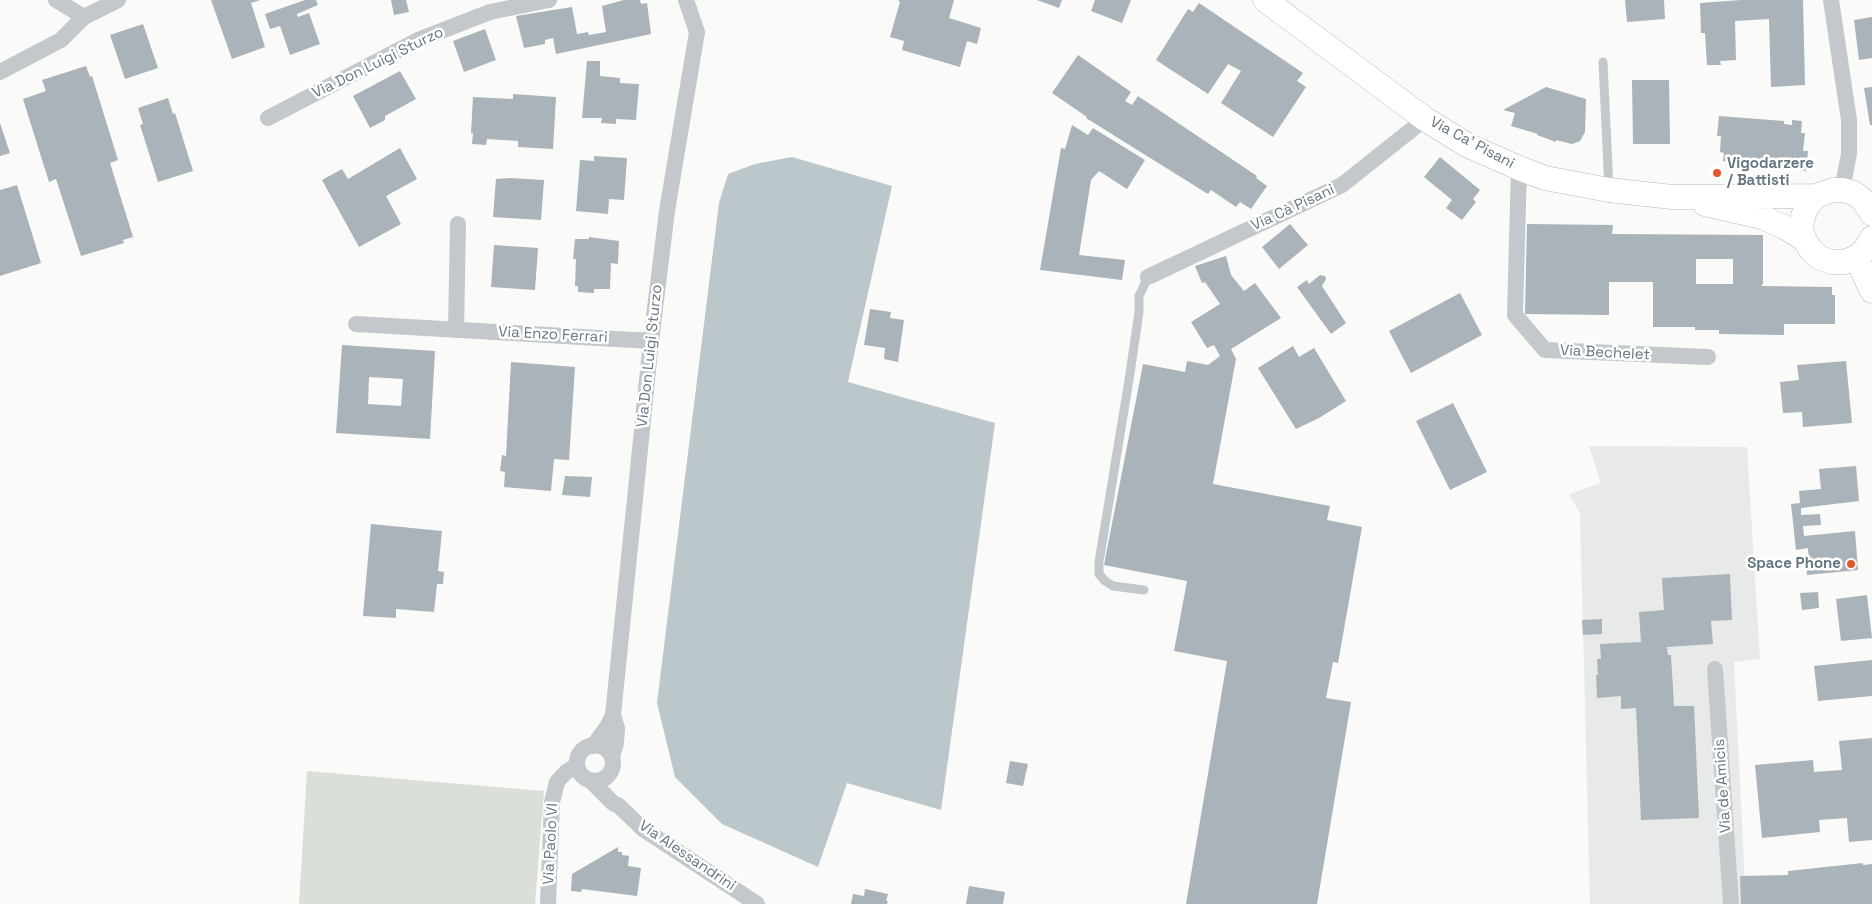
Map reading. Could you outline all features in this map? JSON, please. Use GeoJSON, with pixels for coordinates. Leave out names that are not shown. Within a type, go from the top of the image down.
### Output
{"type":"FeatureCollection","features":[{"type":"Feature","properties":{"kind":"main road","name":"Via Ca' Pisani"},"geometry":{"type":"LineString","coordinates":[[1266,0],[1425,119],[1467,144],[1545,178],[1609,190],[1684,198],[1816,196],[1833,190],[1842,190]]}},
{"type":"Feature","properties":{"kind":"main road"},"geometry":{"type":"LineString","coordinates":[[1842,190],[1854,193],[1864,201],[1872,214]]}},
{"type":"Feature","properties":{"kind":"main road"},"geometry":{"type":"LineString","coordinates":[[1804,239],[1801,228],[1803,216],[1808,205],[1816,196]]}},
{"type":"Feature","properties":{"kind":"main road","name":"Via Ca' Pisani"},"geometry":{"type":"LineString","coordinates":[[1684,198],[1716,208],[1762,217],[1804,239],[1811,250],[1820,258],[1832,262],[1844,262],[1856,257]]}},
{"type":"Feature","properties":{"kind":"main road"},"geometry":{"type":"LineString","coordinates":[[1872,238],[1864,251],[1856,257],[1872,291]]}},
{"type":"Feature","properties":{"kind":"street"},"geometry":{"type":"LineString","coordinates":[[56,0],[84,17]]}},
{"type":"Feature","properties":{"kind":"street"},"geometry":{"type":"LineString","coordinates":[[84,17],[90,0]]}},
{"type":"Feature","properties":{"kind":"street","name":"Via Don Luigi Sturzo"},"geometry":{"type":"LineString","coordinates":[[268,118],[418,40],[490,12],[549,0]]}},
{"type":"Feature","properties":{"kind":"street","name":"Via Don Luigi Sturzo"},"geometry":{"type":"LineString","coordinates":[[593,746],[613,715],[651,341],[667,211],[697,32],[686,0]]}},
{"type":"Feature","properties":{"kind":"street"},"geometry":{"type":"LineString","coordinates":[[1831,0],[1849,120],[1849,154],[1842,190]]}},
{"type":"Feature","properties":{"kind":"street"},"geometry":{"type":"LineString","coordinates":[[0,72],[61,40],[84,17],[112,2]]}},
{"type":"Feature","properties":{"kind":"street","name":"Via Cà Pisani"},"geometry":{"type":"LineString","coordinates":[[1148,277],[1342,185],[1425,119]]}},
{"type":"Feature","properties":{"kind":"street","name":"Via Bechelet"},"geometry":{"type":"LineString","coordinates":[[1519,168],[1515,315],[1545,350],[1708,357]]}},
{"type":"Feature","properties":{"kind":"street"},"geometry":{"type":"LineString","coordinates":[[456,330],[458,224]]}},
{"type":"Feature","properties":{"kind":"street","name":"Via Enzo Ferrari"},"geometry":{"type":"LineString","coordinates":[[356,324],[651,341]]}},
{"type":"Feature","properties":{"kind":"street","name":"Via de Amicis"},"geometry":{"type":"LineString","coordinates":[[1715,669],[1731,904]]}},
{"type":"Feature","properties":{"kind":"street","name":"Via Don Luigi Sturzo"},"geometry":{"type":"LineString","coordinates":[[611,765],[617,728],[613,715]]}},
{"type":"Feature","properties":{"kind":"street"},"geometry":{"type":"LineString","coordinates":[[611,765],[602,780],[591,781],[582,775],[577,765],[583,750],[593,746],[604,748],[611,765],[619,806]]}},
{"type":"Feature","properties":{"kind":"street","name":"Via Paolo VI"},"geometry":{"type":"LineString","coordinates":[[548,904],[552,802],[557,782],[566,772],[577,765]]}},
{"type":"Feature","properties":{"kind":"street","name":"Via Alessandrini"},"geometry":{"type":"LineString","coordinates":[[591,781],[642,828],[757,904]]}},
{"type":"Feature","properties":{"kind":"lane"},"geometry":{"type":"LineString","coordinates":[[1603,62],[1609,190]]}},
{"type":"Feature","properties":{"kind":"lane"},"geometry":{"type":"LineString","coordinates":[[1144,590],[1113,586],[1105,581],[1100,574],[1099,562],[1129,380],[1140,296],[1148,277]]}},
{"type":"Feature","properties":{"kind":"shaded area"},"geometry":{"type":"Polygon","coordinates":[[[792,157],[892,186],[848,382],[995,423],[941,810],[847,783],[818,867],[722,824],[675,777],[657,703],[719,203],[728,174],[755,164],[792,157]]]}},
{"type":"Feature","properties":{"kind":"shaded area"},"geometry":{"type":"Polygon","coordinates":[[[1589,446],[1747,447],[1760,659],[1734,662],[1746,904],[1590,904],[1580,513],[1569,494],[1601,483],[1589,446]]]}},
{"type":"Feature","properties":{"kind":"shaded area"},"geometry":{"type":"Polygon","coordinates":[[[307,771],[544,791],[535,904],[299,904],[307,771]]]}},
{"type":"Feature","properties":{"kind":"building"},"geometry":{"type":"Polygon","coordinates":[[[211,0],[260,0],[251,3],[265,47],[232,59],[211,0]]]}},
{"type":"Feature","properties":{"kind":"building"},"geometry":{"type":"Polygon","coordinates":[[[305,0],[316,0],[318,5],[297,15],[298,17],[309,13],[320,44],[290,55],[280,26],[270,29],[265,14],[305,0]]]}},
{"type":"Feature","properties":{"kind":"building"},"geometry":{"type":"Polygon","coordinates":[[[391,0],[406,0],[409,12],[394,15],[391,0]]]}},
{"type":"Feature","properties":{"kind":"building"},"geometry":{"type":"Polygon","coordinates":[[[624,0],[640,0],[641,4],[647,3],[651,34],[556,54],[553,38],[545,40],[545,44],[524,48],[516,16],[572,7],[577,34],[588,32],[589,35],[606,32],[602,6],[624,0]]]}},
{"type":"Feature","properties":{"kind":"building"},"geometry":{"type":"Polygon","coordinates":[[[898,0],[954,0],[949,18],[981,28],[977,44],[967,41],[960,67],[902,50],[904,41],[890,37],[900,2],[898,0]]]}},
{"type":"Feature","properties":{"kind":"building"},"geometry":{"type":"Polygon","coordinates":[[[1037,0],[1062,0],[1059,8],[1037,0]]]}},
{"type":"Feature","properties":{"kind":"building"},"geometry":{"type":"Polygon","coordinates":[[[1095,0],[1131,0],[1122,23],[1091,11],[1095,0]]]}},
{"type":"Feature","properties":{"kind":"building"},"geometry":{"type":"Polygon","coordinates":[[[1625,0],[1664,0],[1665,19],[1627,22],[1625,0]]]}},
{"type":"Feature","properties":{"kind":"building"},"geometry":{"type":"Polygon","coordinates":[[[1741,0],[1803,0],[1805,85],[1771,87],[1769,19],[1735,21],[1736,60],[1720,61],[1721,65],[1707,65],[1705,33],[1701,33],[1700,3],[1741,0]]]}},
{"type":"Feature","properties":{"kind":"building"},"geometry":{"type":"Polygon","coordinates":[[[1199,3],[1303,73],[1297,81],[1306,87],[1273,137],[1221,103],[1241,71],[1228,64],[1208,94],[1156,60],[1188,9],[1193,12],[1199,3]]]}},
{"type":"Feature","properties":{"kind":"building"},"geometry":{"type":"Polygon","coordinates":[[[1872,17],[1872,58],[1859,60],[1854,20],[1872,17]]]}},
{"type":"Feature","properties":{"kind":"building"},"geometry":{"type":"Polygon","coordinates":[[[143,24],[158,68],[125,79],[110,35],[143,24]]]}},
{"type":"Feature","properties":{"kind":"building"},"geometry":{"type":"Polygon","coordinates":[[[485,29],[496,60],[464,72],[453,41],[485,29]]]}},
{"type":"Feature","properties":{"kind":"building"},"geometry":{"type":"Polygon","coordinates":[[[1078,55],[1131,92],[1125,101],[1132,105],[1138,96],[1257,176],[1256,178],[1267,186],[1251,209],[1240,202],[1236,207],[1211,190],[1208,194],[1086,118],[1052,93],[1078,55]]]}},
{"type":"Feature","properties":{"kind":"building"},"geometry":{"type":"Polygon","coordinates":[[[587,61],[600,61],[600,76],[620,78],[620,83],[639,84],[636,120],[616,119],[616,124],[601,123],[602,118],[582,118],[587,61]]]}},
{"type":"Feature","properties":{"kind":"building"},"geometry":{"type":"Polygon","coordinates":[[[86,66],[90,77],[92,76],[118,160],[110,163],[133,237],[123,240],[124,243],[81,256],[56,179],[49,182],[23,99],[46,91],[42,80],[86,66]]]}},
{"type":"Feature","properties":{"kind":"building"},"geometry":{"type":"Polygon","coordinates":[[[400,71],[416,99],[385,116],[385,120],[370,128],[353,96],[400,71]]]}},
{"type":"Feature","properties":{"kind":"building"},"geometry":{"type":"Polygon","coordinates":[[[1632,80],[1669,80],[1670,144],[1633,144],[1632,80]]]}},
{"type":"Feature","properties":{"kind":"building"},"geometry":{"type":"Polygon","coordinates":[[[1546,87],[1586,99],[1585,132],[1580,141],[1572,144],[1556,140],[1556,142],[1538,134],[1511,126],[1515,113],[1503,110],[1546,87]]]}},
{"type":"Feature","properties":{"kind":"building"},"geometry":{"type":"Polygon","coordinates":[[[1872,87],[1872,125],[1870,125],[1864,88],[1872,87]]]}},
{"type":"Feature","properties":{"kind":"building"},"geometry":{"type":"Polygon","coordinates":[[[513,94],[556,97],[553,149],[518,147],[518,141],[487,139],[486,145],[472,144],[473,97],[513,99],[513,94]]]}},
{"type":"Feature","properties":{"kind":"building"},"geometry":{"type":"Polygon","coordinates":[[[168,98],[173,114],[175,113],[193,171],[158,182],[140,125],[143,124],[138,108],[168,98]]]}},
{"type":"Feature","properties":{"kind":"building"},"geometry":{"type":"Polygon","coordinates":[[[1719,116],[1784,121],[1784,124],[1792,125],[1792,120],[1802,121],[1801,133],[1805,133],[1803,151],[1808,151],[1806,171],[1793,169],[1793,165],[1786,165],[1786,169],[1765,167],[1765,164],[1741,162],[1740,166],[1733,166],[1733,162],[1723,161],[1724,153],[1720,152],[1721,136],[1717,136],[1719,116]]]}},
{"type":"Feature","properties":{"kind":"building"},"geometry":{"type":"Polygon","coordinates":[[[0,123],[10,153],[0,156],[0,123]]]}},
{"type":"Feature","properties":{"kind":"building"},"geometry":{"type":"Polygon","coordinates":[[[1072,125],[1088,135],[1093,128],[1145,160],[1127,189],[1099,171],[1091,180],[1079,255],[1125,260],[1122,280],[1040,270],[1061,148],[1065,149],[1072,125]]]}},
{"type":"Feature","properties":{"kind":"building"},"geometry":{"type":"Polygon","coordinates":[[[400,148],[417,179],[386,196],[401,224],[359,247],[322,180],[342,169],[348,179],[400,148]]]}},
{"type":"Feature","properties":{"kind":"building"},"geometry":{"type":"Polygon","coordinates":[[[594,156],[627,158],[624,200],[609,199],[608,214],[576,211],[580,160],[594,161],[594,156]]]}},
{"type":"Feature","properties":{"kind":"building"},"geometry":{"type":"Polygon","coordinates":[[[1440,157],[1480,190],[1473,199],[1476,202],[1462,220],[1446,208],[1452,200],[1424,177],[1440,157]]]}},
{"type":"Feature","properties":{"kind":"building"},"geometry":{"type":"Polygon","coordinates":[[[496,179],[544,180],[541,220],[493,217],[496,179]]]}},
{"type":"Feature","properties":{"kind":"building"},"geometry":{"type":"Polygon","coordinates":[[[17,185],[41,263],[0,276],[0,190],[17,185]]]}},
{"type":"Feature","properties":{"kind":"building"},"geometry":{"type":"Polygon","coordinates":[[[1290,224],[1308,245],[1279,269],[1262,247],[1290,224]]]}},
{"type":"Feature","properties":{"kind":"building"},"geometry":{"type":"Polygon","coordinates":[[[1527,224],[1613,225],[1612,234],[1763,235],[1763,284],[1761,286],[1832,287],[1832,295],[1835,295],[1835,324],[1784,324],[1784,335],[1719,334],[1719,330],[1695,330],[1695,327],[1653,327],[1653,282],[1609,282],[1609,315],[1525,314],[1527,224]],[[1696,259],[1696,284],[1733,284],[1733,259],[1696,259]]]}},
{"type":"Feature","properties":{"kind":"building"},"geometry":{"type":"Polygon","coordinates":[[[589,237],[619,241],[618,264],[611,263],[610,289],[594,289],[594,293],[578,292],[578,286],[575,286],[576,259],[573,259],[575,239],[589,239],[589,237]]]}},
{"type":"Feature","properties":{"kind":"building"},"geometry":{"type":"Polygon","coordinates":[[[494,245],[538,248],[535,290],[491,287],[494,245]]]}},
{"type":"Feature","properties":{"kind":"building"},"geometry":{"type":"Polygon","coordinates":[[[1226,256],[1231,275],[1244,291],[1255,283],[1281,318],[1231,349],[1236,359],[1213,484],[1330,506],[1327,520],[1362,527],[1338,663],[1333,662],[1326,698],[1351,702],[1317,904],[1186,904],[1227,661],[1174,651],[1187,581],[1104,565],[1143,364],[1185,372],[1187,361],[1208,365],[1220,356],[1214,345],[1207,348],[1191,322],[1220,304],[1205,282],[1202,283],[1195,266],[1226,256]]]}},
{"type":"Feature","properties":{"kind":"building"},"geometry":{"type":"Polygon","coordinates":[[[1320,275],[1325,276],[1326,279],[1322,286],[1346,323],[1331,334],[1297,287],[1307,280],[1309,284],[1320,275]]]}},
{"type":"Feature","properties":{"kind":"building"},"geometry":{"type":"Polygon","coordinates":[[[1460,293],[1482,335],[1411,373],[1389,331],[1460,293]]]}},
{"type":"Feature","properties":{"kind":"building"},"geometry":{"type":"Polygon","coordinates":[[[870,309],[891,312],[890,318],[904,320],[898,362],[884,359],[885,348],[864,345],[870,309]]]}},
{"type":"Feature","properties":{"kind":"building"},"geometry":{"type":"Polygon","coordinates":[[[342,345],[435,351],[430,439],[336,433],[342,345]],[[369,377],[368,404],[401,406],[403,379],[369,377]]]}},
{"type":"Feature","properties":{"kind":"building"},"geometry":{"type":"Polygon","coordinates":[[[1293,346],[1299,357],[1314,348],[1346,401],[1319,418],[1296,429],[1258,368],[1293,346]]]}},
{"type":"Feature","properties":{"kind":"building"},"geometry":{"type":"Polygon","coordinates":[[[1846,361],[1852,423],[1803,427],[1802,412],[1783,413],[1780,382],[1799,380],[1797,365],[1846,361]]]}},
{"type":"Feature","properties":{"kind":"building"},"geometry":{"type":"Polygon","coordinates":[[[511,362],[575,367],[569,460],[554,459],[551,491],[504,487],[505,472],[500,471],[502,455],[506,456],[511,362]]]}},
{"type":"Feature","properties":{"kind":"building"},"geometry":{"type":"Polygon","coordinates":[[[1453,403],[1487,472],[1450,490],[1416,421],[1453,403]]]}},
{"type":"Feature","properties":{"kind":"building"},"geometry":{"type":"Polygon","coordinates":[[[1856,466],[1859,501],[1801,508],[1801,515],[1820,514],[1821,525],[1803,526],[1804,536],[1855,531],[1858,570],[1807,575],[1806,564],[1809,564],[1808,548],[1796,550],[1791,504],[1800,503],[1799,491],[1821,489],[1819,469],[1856,466]]]}},
{"type":"Feature","properties":{"kind":"building"},"geometry":{"type":"Polygon","coordinates":[[[565,476],[592,477],[590,497],[562,495],[565,476]]]}},
{"type":"Feature","properties":{"kind":"building"},"geometry":{"type":"Polygon","coordinates":[[[371,524],[442,531],[438,571],[444,572],[443,584],[437,584],[434,612],[396,609],[396,618],[363,616],[371,524]]]}},
{"type":"Feature","properties":{"kind":"building"},"geometry":{"type":"Polygon","coordinates":[[[1730,574],[1732,620],[1711,621],[1713,644],[1667,647],[1668,655],[1671,655],[1674,706],[1694,706],[1699,818],[1641,820],[1636,708],[1621,709],[1621,696],[1597,698],[1596,675],[1598,675],[1597,659],[1601,659],[1600,644],[1641,642],[1639,612],[1664,610],[1662,578],[1730,574]]]}},
{"type":"Feature","properties":{"kind":"building"},"geometry":{"type":"Polygon","coordinates":[[[1818,592],[1819,608],[1802,610],[1800,593],[1818,592]]]}},
{"type":"Feature","properties":{"kind":"building"},"geometry":{"type":"Polygon","coordinates":[[[1867,595],[1872,638],[1841,641],[1836,599],[1867,595]]]}},
{"type":"Feature","properties":{"kind":"building"},"geometry":{"type":"Polygon","coordinates":[[[1602,619],[1602,634],[1583,635],[1582,620],[1602,619]]]}},
{"type":"Feature","properties":{"kind":"building"},"geometry":{"type":"Polygon","coordinates":[[[1872,660],[1872,696],[1818,701],[1814,666],[1872,660]]]}},
{"type":"Feature","properties":{"kind":"building"},"geometry":{"type":"Polygon","coordinates":[[[1872,738],[1872,840],[1849,842],[1847,818],[1819,820],[1820,832],[1762,838],[1755,765],[1813,760],[1814,772],[1842,770],[1839,741],[1872,738]]]}},
{"type":"Feature","properties":{"kind":"building"},"geometry":{"type":"Polygon","coordinates":[[[1010,761],[1028,764],[1023,786],[1006,783],[1010,761]]]}},
{"type":"Feature","properties":{"kind":"building"},"geometry":{"type":"Polygon","coordinates":[[[618,847],[618,852],[629,856],[628,866],[641,868],[637,896],[582,889],[581,892],[571,891],[572,874],[618,847]]]}},
{"type":"Feature","properties":{"kind":"building"},"geometry":{"type":"Polygon","coordinates":[[[1863,863],[1863,865],[1872,864],[1872,904],[1741,904],[1740,876],[1788,875],[1788,871],[1863,863]]]}},
{"type":"Feature","properties":{"kind":"building"},"geometry":{"type":"Polygon","coordinates":[[[969,886],[1005,892],[1003,904],[966,904],[969,886]]]}},
{"type":"Feature","properties":{"kind":"building"},"geometry":{"type":"Polygon","coordinates":[[[865,889],[888,894],[887,904],[851,904],[853,894],[864,896],[865,889]]]}},
{"type":"Feature","properties":{"kind":"place","name":"Vigodarzere / Battisti"},"geometry":{"type":"Point","coordinates":[1717,173]}},
{"type":"Feature","properties":{"kind":"place","name":"Space Phone"},"geometry":{"type":"Point","coordinates":[1851,564]}}]}
